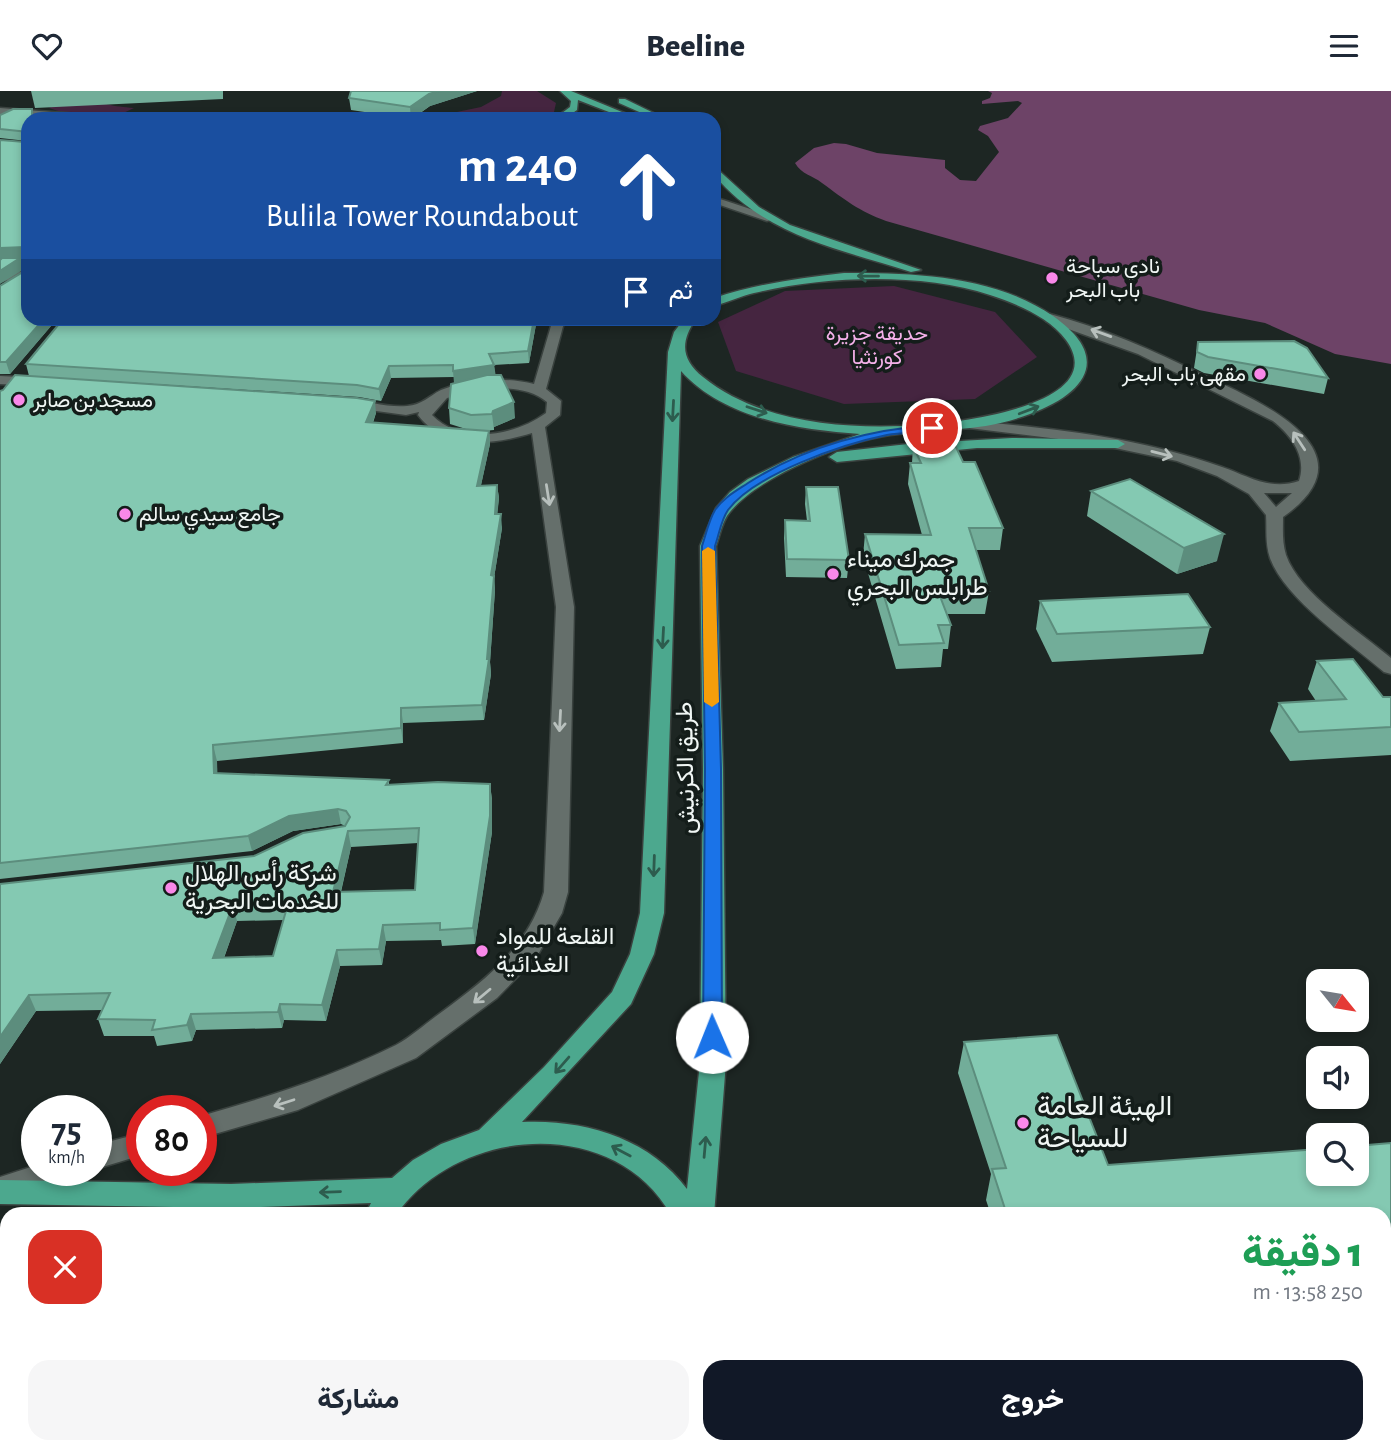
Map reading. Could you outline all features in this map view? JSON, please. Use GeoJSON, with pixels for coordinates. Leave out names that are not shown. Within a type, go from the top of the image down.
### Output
{"type":"FeatureCollection","features":[{"type":"Feature","properties":{"kind":"highway"},"geometry":{"type":"LineString","coordinates":[[567,92],[575,101],[574,108],[568,112]]}},
{"type":"Feature","properties":{"kind":"highway"},"geometry":{"type":"LineString","coordinates":[[567,92],[617,112]]}},
{"type":"Feature","properties":{"kind":"highway"},"geometry":{"type":"LineString","coordinates":[[613,98],[646,112]]}},
{"type":"Feature","properties":{"kind":"highway"},"geometry":{"type":"LineString","coordinates":[[684,326],[676,345],[682,365],[695,378],[734,403],[779,417],[832,427],[889,431],[974,425],[1034,409],[1071,385],[1080,371],[1081,357],[1077,344],[1050,318],[1025,305],[812,236],[771,219],[721,176]]}},
{"type":"Feature","properties":{"kind":"highway"},"geometry":{"type":"LineString","coordinates":[[721,299],[741,291],[808,278],[884,276],[960,285]]}},
{"type":"Feature","properties":{"kind":"highway","name":"طريق الكرنيش"},"geometry":{"type":"LineString","coordinates":[[489,1138],[553,1074],[622,997],[642,954],[652,913],[676,326]]}},
{"type":"Feature","properties":{"kind":"highway","name":"طريق الكرنيش"},"geometry":{"type":"LineString","coordinates":[[700,1207],[713,1062],[713,781],[708,546],[720,512],[732,499],[776,470],[810,454],[889,431]]}},
{"type":"Feature","properties":{"kind":"highway"},"geometry":{"type":"LineString","coordinates":[[776,470],[895,448],[962,442],[1118,444]]}},
{"type":"Feature","properties":{"kind":"highway"},"geometry":{"type":"LineString","coordinates":[[385,1207],[398,1190],[435,1161],[456,1150],[489,1138],[533,1131],[578,1135],[619,1147],[654,1171],[683,1207]]}},
{"type":"Feature","properties":{"kind":"highway"},"geometry":{"type":"LineString","coordinates":[[0,1190],[231,1196],[398,1190]]}},
{"type":"Feature","properties":{"kind":"street"},"geometry":{"type":"LineString","coordinates":[[0,111],[21,113]]}},
{"type":"Feature","properties":{"kind":"street"},"geometry":{"type":"LineString","coordinates":[[721,203],[771,219]]}},
{"type":"Feature","properties":{"kind":"street"},"geometry":{"type":"LineString","coordinates":[[0,277],[21,270]]}},
{"type":"Feature","properties":{"kind":"street"},"geometry":{"type":"LineString","coordinates":[[3,292],[21,273]]}},
{"type":"Feature","properties":{"kind":"street"},"geometry":{"type":"LineString","coordinates":[[1050,318],[1099,331],[1280,420],[1290,428],[1308,455],[1308,483],[1297,501],[1275,515]]}},
{"type":"Feature","properties":{"kind":"street"},"geometry":{"type":"LineString","coordinates":[[539,390],[557,326]]}},
{"type":"Feature","properties":{"kind":"street"},"geometry":{"type":"LineString","coordinates":[[0,398],[12,377],[51,383]]}},
{"type":"Feature","properties":{"kind":"street"},"geometry":{"type":"LineString","coordinates":[[508,384],[539,390],[554,401],[556,408],[547,421],[538,427],[494,437],[457,435],[430,423],[425,415],[428,406],[436,398],[468,386],[508,384]]}},
{"type":"Feature","properties":{"kind":"street"},"geometry":{"type":"LineString","coordinates":[[332,402],[406,411],[428,406]]}},
{"type":"Feature","properties":{"kind":"street"},"geometry":{"type":"LineString","coordinates":[[974,425],[1053,433],[1118,444],[1205,465],[1246,483],[1278,491],[1308,483]]}},
{"type":"Feature","properties":{"kind":"street"},"geometry":{"type":"LineString","coordinates":[[217,1122],[288,1102],[407,1051],[488,991],[527,952],[550,913],[556,892],[565,607],[538,427]]}},
{"type":"Feature","properties":{"kind":"street"},"geometry":{"type":"LineString","coordinates":[[1246,483],[1275,515],[1276,549],[1286,575],[1296,588],[1391,668]]}},
{"type":"Feature","properties":{"kind":"street"},"geometry":{"type":"LineString","coordinates":[[0,1190],[21,1183]]}},
{"type":"Feature","properties":{"kind":"green space"},"geometry":{"type":"Polygon","coordinates":[[[86,91],[102,102],[134,108],[126,112],[61,112],[49,108],[86,91]]]}},
{"type":"Feature","properties":{"kind":"green space"},"geometry":{"type":"Polygon","coordinates":[[[502,91],[537,91],[556,103],[554,112],[457,112],[481,107],[501,96],[502,91]]]}},
{"type":"Feature","properties":{"kind":"green space","name":"حديقة جزيرة كورنثيا"},"geometry":{"type":"Polygon","coordinates":[[[894,286],[995,312],[1037,357],[975,399],[844,404],[736,371],[719,326],[721,321],[785,291],[894,286]]]}},
{"type":"Feature","properties":{"kind":"shaded area"},"geometry":{"type":"Polygon","coordinates":[[[988,91],[1391,91],[1391,364],[1335,354],[1265,323],[1199,310],[886,221],[852,205],[795,163],[814,148],[834,143],[846,144],[877,153],[945,160],[945,168],[960,180],[976,181],[999,152],[988,136],[978,130],[980,126],[1008,118],[1022,103],[982,104],[982,101],[990,98],[992,93],[988,91]]]}},
{"type":"Feature","properties":{"kind":"building"},"geometry":{"type":"Polygon","coordinates":[[[351,91],[439,91],[429,94],[410,107],[349,98],[351,91]]]}},
{"type":"Feature","properties":{"kind":"building"},"geometry":{"type":"Polygon","coordinates":[[[13,109],[32,109],[32,112],[21,112],[21,131],[0,129],[0,115],[13,109]]]}},
{"type":"Feature","properties":{"kind":"building"},"geometry":{"type":"Polygon","coordinates":[[[0,140],[21,142],[21,247],[0,248],[0,140]]]}},
{"type":"Feature","properties":{"kind":"building"},"geometry":{"type":"Polygon","coordinates":[[[2,258],[21,258],[21,259],[0,271],[2,258]]]}},
{"type":"Feature","properties":{"kind":"building"},"geometry":{"type":"Polygon","coordinates":[[[21,273],[21,326],[38,326],[6,362],[0,362],[0,286],[21,273]]]}},
{"type":"Feature","properties":{"kind":"building"},"geometry":{"type":"Polygon","coordinates":[[[57,326],[533,326],[528,351],[489,354],[494,365],[453,371],[453,365],[389,366],[379,389],[357,385],[26,364],[57,326]]]}},
{"type":"Feature","properties":{"kind":"building"},"geometry":{"type":"Polygon","coordinates":[[[1294,341],[1307,348],[1328,378],[1208,357],[1197,352],[1198,342],[1294,341]]]}},
{"type":"Feature","properties":{"kind":"building"},"geometry":{"type":"Polygon","coordinates":[[[15,375],[357,398],[375,401],[366,422],[489,431],[477,486],[497,485],[495,514],[501,514],[491,575],[494,576],[489,659],[482,705],[401,708],[401,728],[213,745],[214,773],[389,780],[386,785],[438,782],[490,784],[490,816],[473,928],[440,930],[440,923],[383,925],[379,949],[337,950],[322,1005],[280,1004],[278,1012],[191,1014],[187,1025],[152,1030],[155,1020],[98,1019],[110,993],[29,995],[0,1037],[0,884],[254,856],[303,833],[345,826],[350,817],[346,811],[338,809],[289,816],[248,836],[0,863],[0,391],[15,375]],[[419,828],[348,831],[333,892],[415,890],[419,828]],[[288,904],[233,905],[213,958],[273,956],[288,904]]]}},
{"type":"Feature","properties":{"kind":"building"},"geometry":{"type":"Polygon","coordinates":[[[487,375],[501,375],[514,402],[493,411],[492,414],[471,415],[449,408],[451,384],[487,375]]]}},
{"type":"Feature","properties":{"kind":"building"},"geometry":{"type":"Polygon","coordinates":[[[955,445],[963,462],[975,462],[1003,528],[969,528],[989,591],[938,591],[951,625],[938,625],[944,643],[899,645],[865,534],[931,535],[910,463],[921,463],[913,446],[955,445]]]}},
{"type":"Feature","properties":{"kind":"building"},"geometry":{"type":"Polygon","coordinates":[[[1130,479],[1224,534],[1184,548],[1091,491],[1130,479]]]}},
{"type":"Feature","properties":{"kind":"building"},"geometry":{"type":"Polygon","coordinates":[[[806,487],[838,487],[849,560],[787,559],[785,520],[810,521],[806,487]]]}},
{"type":"Feature","properties":{"kind":"building"},"geometry":{"type":"Polygon","coordinates":[[[1188,594],[1210,627],[1057,634],[1040,601],[1188,594]]]}},
{"type":"Feature","properties":{"kind":"building"},"geometry":{"type":"Polygon","coordinates":[[[1353,659],[1383,697],[1391,697],[1391,727],[1299,732],[1279,703],[1346,699],[1317,661],[1353,659]]]}},
{"type":"Feature","properties":{"kind":"building","name":"الهيئة العامة للسياحة"},"geometry":{"type":"Polygon","coordinates":[[[1057,1035],[1108,1165],[1306,1150],[1306,1186],[1369,1186],[1369,1145],[1391,1143],[1391,1207],[1004,1207],[992,1169],[1006,1168],[964,1042],[1057,1035]]]}},
{"type":"Feature","properties":{"kind":"slow traffic"},"geometry":{"type":"LineString","coordinates":[[708,551],[712,702]]}},
{"type":"Feature","properties":{"kind":"place","name":"نادي سباحة باب البحر"},"geometry":{"type":"Point","coordinates":[1052,278]}},
{"type":"Feature","properties":{"kind":"place","name":"مقهى باب البحر"},"geometry":{"type":"Point","coordinates":[1260,374]}},
{"type":"Feature","properties":{"kind":"place","name":"مسجد بن صابر"},"geometry":{"type":"Point","coordinates":[19,400]}},
{"type":"Feature","properties":{"kind":"place","name":"جامع سيدي سالم"},"geometry":{"type":"Point","coordinates":[125,514]}},
{"type":"Feature","properties":{"kind":"place","name":"جمرك ميناء طرابلس البحري"},"geometry":{"type":"Point","coordinates":[833,574]}},
{"type":"Feature","properties":{"kind":"place","name":"شركة رأس الهلال للخدمات البحرية"},"geometry":{"type":"Point","coordinates":[171,888]}},
{"type":"Feature","properties":{"kind":"place","name":"القلعة للمواد الغذائية"},"geometry":{"type":"Point","coordinates":[482,951]}},
{"type":"Feature","properties":{"kind":"place","name":"الهيئة العامة للسياحة"},"geometry":{"type":"Point","coordinates":[1023,1123]}},
{"type":"Feature","properties":{"kind":"route"},"geometry":{"type":"LineString","coordinates":[[712,1037],[713,769],[707,587],[708,546],[720,512],[745,489],[810,454],[889,431],[932,428]]}}]}
